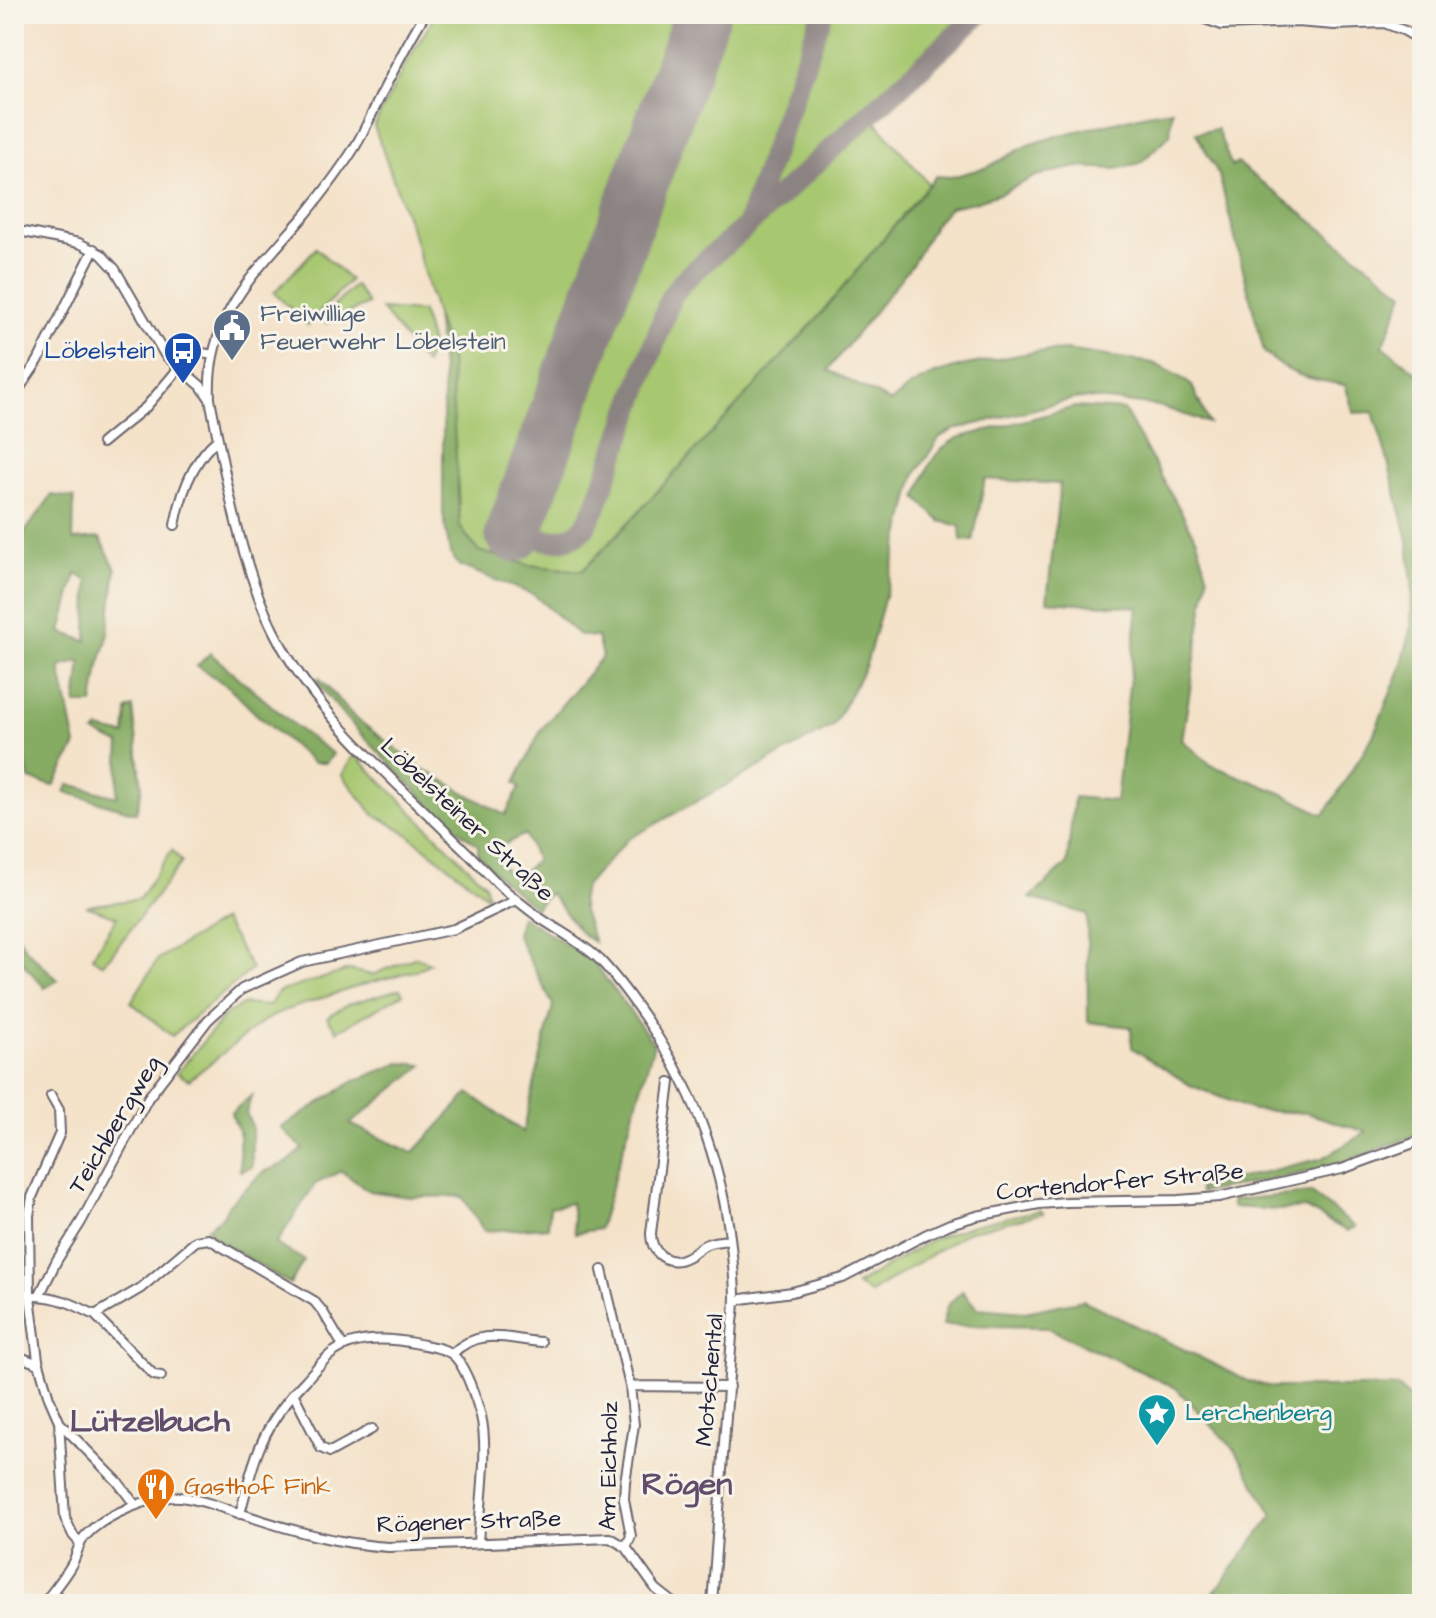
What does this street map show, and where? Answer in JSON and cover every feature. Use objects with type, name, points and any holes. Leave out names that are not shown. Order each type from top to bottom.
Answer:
[{"type":"street","name":"Löbelsteiner Straße","points":[[425,14],[397,62],[355,147],[332,181],[247,281],[223,323],[213,355],[210,399],[239,535],[267,618],[296,669],[345,731],[516,900],[599,959],[623,986],[668,1053],[695,1107],[713,1155],[730,1240],[736,1302]]},
{"type":"street","points":[[1190,14],[1222,25],[1384,23],[1422,41]]},
{"type":"street","points":[[14,230],[79,243],[107,259],[165,355],[201,386],[210,399]]},
{"type":"street","points":[[14,396],[38,361],[94,249]]},
{"type":"street","points":[[102,443],[146,407],[185,357],[193,353],[213,355]]},
{"type":"street","points":[[175,525],[180,501],[191,476],[205,451],[218,439]]},
{"type":"street","name":"Teichbergweg","points":[[34,1296],[148,1098],[208,1020],[242,989],[302,962],[454,929],[516,900]]},
{"type":"street","points":[[670,1082],[652,1243],[661,1257],[674,1260],[687,1257],[709,1243],[730,1240]]},
{"type":"street","points":[[43,1604],[73,1562],[80,1543],[65,1518],[59,1421],[39,1364],[34,1332],[29,1216],[32,1197],[60,1133],[59,1110],[51,1096]]},
{"type":"street","name":"Cortendorfer Straße","points":[[736,1302],[792,1292],[843,1278],[925,1235],[977,1216],[1039,1204],[1219,1197],[1342,1169],[1422,1140]]},
{"type":"street","points":[[95,1315],[141,1288],[196,1241],[209,1239],[314,1301],[343,1346]]},
{"type":"street","name":"Am Eichholz","points":[[602,1270],[630,1386],[634,1425],[625,1482],[624,1499],[631,1536],[626,1547]]},
{"type":"street","points":[[34,1296],[55,1297],[95,1315],[154,1375],[161,1376]]},
{"type":"street","name":"Motschental","points":[[712,1604],[736,1302]]},
{"type":"street","points":[[452,1354],[470,1341],[497,1335],[541,1342]]},
{"type":"street","points":[[240,1514],[264,1434],[293,1393],[343,1346],[390,1338],[452,1354],[462,1367],[481,1414],[483,1428],[478,1543]]},
{"type":"street","points":[[14,1355],[39,1364]]},
{"type":"street","name":"Am Eichholz","points":[[630,1386],[729,1387]]},
{"type":"street","points":[[293,1393],[321,1448],[326,1451],[330,1452],[372,1429]]},
{"type":"street","points":[[59,1421],[118,1482],[135,1505]]},
{"type":"street","name":"Rögener Straße","points":[[80,1543],[104,1522],[135,1505],[168,1496],[356,1545],[389,1547],[603,1537],[616,1540],[626,1547]]},
{"type":"street","points":[[626,1547],[656,1589],[675,1604]]},
{"type":"street","points":[[53,1592],[66,1604]]},
{"type":"green space","points":[[436,14],[974,14],[866,110],[929,184],[815,321],[582,571],[528,565],[478,551],[460,527],[449,357],[413,234],[374,126],[406,63]]},
{"type":"green space","points":[[1195,14],[1422,15],[1403,15],[1384,21],[1230,23]]},
{"type":"green space","points":[[1172,110],[1170,135],[1140,163],[1117,169],[1077,167],[1036,176],[1002,193],[950,207],[935,224],[913,263],[828,370],[891,402],[910,386],[961,366],[1034,352],[1067,350],[1153,363],[1192,386],[1209,423],[1159,406],[1087,398],[953,430],[940,437],[915,475],[866,665],[833,726],[627,840],[585,886],[581,899],[594,942],[582,934],[550,893],[535,908],[499,877],[478,855],[478,845],[444,820],[344,716],[316,681],[319,678],[354,717],[423,769],[505,815],[520,787],[515,783],[541,730],[602,657],[597,637],[579,635],[534,595],[460,566],[450,553],[443,514],[443,378],[436,316],[450,357],[460,527],[478,551],[528,565],[582,571],[815,321],[936,176],[951,177],[988,167],[1028,145]],"holes":[[[525,834],[536,860],[521,874],[511,874],[500,862],[495,849]]]},
{"type":"green space","points":[[1217,129],[1232,167],[1237,163],[1404,293],[1383,346],[1422,377],[1422,1133],[1324,1169],[1200,1193],[1199,1188],[1323,1158],[1366,1132],[1307,1113],[1252,1110],[1190,1085],[1132,1048],[1131,1027],[1088,1022],[1087,914],[1030,898],[1067,864],[1074,797],[1116,801],[1138,607],[1047,601],[1060,484],[985,479],[973,541],[961,540],[960,526],[940,521],[917,498],[936,456],[958,438],[1075,407],[1124,410],[1197,540],[1208,577],[1182,740],[1211,765],[1281,793],[1324,815],[1373,736],[1400,670],[1411,630],[1412,584],[1408,540],[1373,412],[1354,413],[1345,385],[1301,376],[1264,352],[1219,175],[1196,133]]},
{"type":"green space","points":[[316,248],[350,280],[308,325],[274,293]]},
{"type":"green space","points":[[355,285],[368,304],[326,323],[325,315]]},
{"type":"green space","points":[[381,309],[422,312],[432,348],[425,364]]},
{"type":"green space","points":[[52,495],[74,498],[73,540],[100,538],[116,569],[107,640],[93,704],[76,704],[81,661],[60,667],[76,745],[54,786],[29,779],[20,734],[18,642],[14,649],[14,547]],"holes":[[[76,574],[88,581],[87,641],[61,632]]]},
{"type":"green space","points":[[210,653],[301,731],[333,754],[326,763],[313,763],[229,687],[197,666]]},
{"type":"green space","points":[[133,707],[142,788],[136,813],[65,792],[69,784],[117,797],[120,744],[95,733],[99,729],[125,735],[127,710]]},
{"type":"green space","points":[[354,754],[485,884],[488,897],[402,830],[373,814],[342,775]]},
{"type":"green space","points":[[172,850],[182,862],[102,964],[92,957],[117,917],[86,906],[139,899]]},
{"type":"green space","points":[[521,916],[592,960],[654,1044],[599,1229],[575,1233],[571,1203],[550,1207],[548,1227],[484,1231],[462,1196],[409,1197],[369,1191],[341,1171],[315,1184],[276,1244],[304,1260],[290,1284],[217,1239],[207,1228],[223,1216],[229,1204],[263,1172],[288,1162],[303,1149],[281,1128],[354,1081],[400,1063],[423,1065],[350,1124],[413,1153],[469,1093],[523,1132],[553,1005],[516,934]]},
{"type":"green space","points":[[223,920],[252,969],[172,1036],[131,1002],[158,959]]},
{"type":"green space","points":[[14,929],[26,949],[58,980],[45,988],[27,968],[16,948]]},
{"type":"green space","points":[[416,957],[430,963],[417,970],[283,1011],[262,1022],[189,1080],[177,1073],[226,1014],[244,1004],[269,1006],[278,992],[349,970],[372,975]]},
{"type":"green space","points":[[400,989],[403,994],[337,1031],[327,1017],[349,1004]]},
{"type":"green space","points":[[252,1095],[246,1113],[252,1126],[252,1167],[240,1171],[239,1132],[231,1113]]},
{"type":"green space","points":[[1311,1193],[1355,1227],[1347,1231],[1305,1208],[1232,1207],[1232,1200]]},
{"type":"green space","points":[[1040,1210],[1043,1213],[967,1232],[870,1293],[856,1285],[933,1239],[973,1225]]},
{"type":"green space","points":[[962,1291],[977,1308],[1025,1312],[1083,1300],[1248,1381],[1271,1387],[1398,1387],[1422,1411],[1422,1604],[1224,1604],[1213,1594],[1273,1515],[1236,1451],[1176,1388],[1046,1327],[942,1325],[947,1306]]},
{"type":"taxiway","points":[[749,220],[822,14]]},
{"type":"taxiway","points":[[517,524],[544,540],[562,540],[582,530],[595,508],[671,297],[682,282],[979,14]]},
{"type":"runway","points":[[513,534],[702,14]]},
{"type":"place","name":"Freiwillige Feuerwehr Löbelstein","points":[[232,362]]},
{"type":"place","name":"Löbelstein","points":[[183,385]]},
{"type":"place","name":"Lerchenberg","points":[[1157,1447]]},
{"type":"place","name":"Gasthof Fink","points":[[156,1521]]},
{"type":"district","name":"Lützelbuch","points":[[150,1421]]},
{"type":"district","name":"Rögen","points":[[687,1484]]}]
